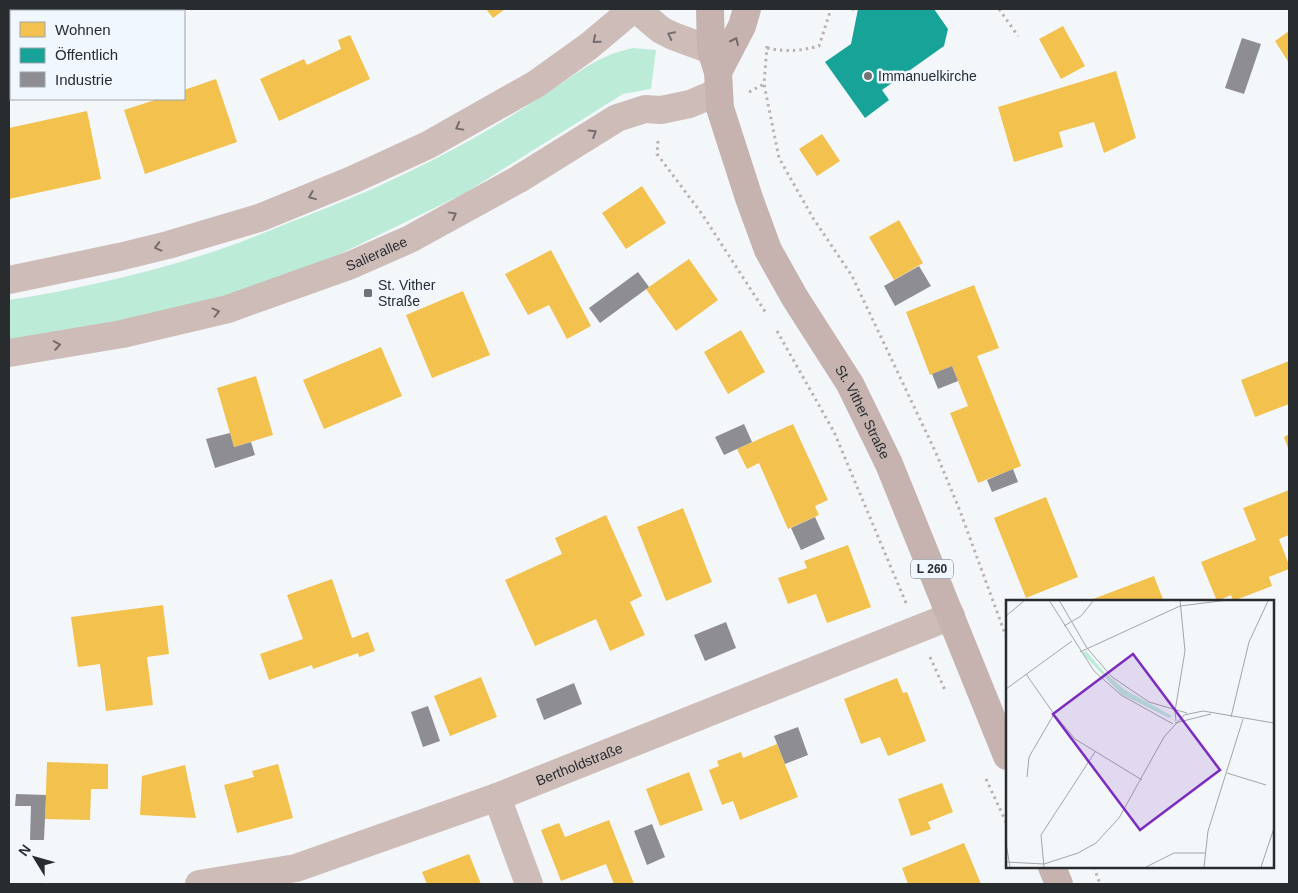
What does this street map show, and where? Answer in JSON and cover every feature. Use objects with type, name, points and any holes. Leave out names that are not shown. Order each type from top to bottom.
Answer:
[{"type":"main road","name":"L 260","points":[[710,9],[716,71]]},
{"type":"main road","points":[[716,71],[742,26],[746,9]]},
{"type":"main road","name":"St. Vither Straße","points":[[716,71],[724,124],[768,250],[794,298],[850,384],[889,464],[1006,754]]},
{"type":"main road","points":[[1052,868],[1059,884]]},
{"type":"street","points":[[9,280],[168,245],[259,218],[352,180],[428,145],[536,84],[590,46],[635,9],[661,30],[673,36],[716,71]]},
{"type":"street","name":"Salierallee","points":[[9,353],[122,334],[228,309],[342,268],[410,239],[519,179],[617,118],[645,109],[661,110],[690,104],[716,71]]},
{"type":"street","name":"Bertholdstraße","points":[[199,884],[296,868],[497,796],[951,616]]},
{"type":"street","points":[[497,796],[529,884]]},
{"type":"path","points":[[767,48],[782,51],[798,51],[819,46],[831,9]]},
{"type":"path","points":[[852,9],[857,10]]},
{"type":"path","points":[[999,9],[1018,36]]},
{"type":"path","points":[[768,39],[764,84],[779,158],[813,218],[852,276],[932,444],[960,511],[1006,635]]},
{"type":"path","points":[[1094,868],[1100,884]]},
{"type":"green space","points":[[633,48],[656,50],[651,89],[623,94],[465,193],[336,256],[219,301],[9,347],[9,300],[63,291],[169,265],[230,246],[330,207],[391,181],[462,145],[586,67],[620,51]]},
{"type":"building: Wohnen","points":[[486,9],[505,9],[493,18]]},
{"type":"building: Wohnen","points":[[1063,26],[1085,66],[1061,79],[1039,39]]},
{"type":"building: Wohnen","points":[[1289,31],[1289,63],[1275,41]]},
{"type":"building: Wohnen","points":[[350,35],[370,79],[279,121],[260,79],[304,59],[307,65],[341,49],[338,40]]},
{"type":"building: Wohnen","points":[[1116,71],[1136,138],[1104,153],[1094,122],[1059,132],[1063,147],[1014,162],[998,107]]},
{"type":"building: Wohnen","points":[[216,79],[237,142],[145,174],[124,110],[155,100],[185,100],[185,90]]},
{"type":"building: Wohnen","points":[[87,111],[101,179],[9,199],[9,128]]},
{"type":"building: Wohnen","points":[[822,134],[840,161],[817,176],[799,149]]},
{"type":"building: Wohnen","points":[[642,186],[666,223],[626,249],[602,213]]},
{"type":"building: Wohnen","points":[[899,220],[923,263],[894,280],[869,237]]},
{"type":"building: Wohnen","points":[[551,250],[591,326],[567,339],[549,305],[528,315],[505,274]]},
{"type":"building: Wohnen","points":[[689,259],[718,300],[676,331],[646,289]]},
{"type":"building: Wohnen","points":[[974,285],[999,348],[977,356],[1021,466],[978,483],[950,413],[968,406],[952,366],[930,375],[906,312]]},
{"type":"building: Wohnen","points":[[463,291],[490,355],[432,378],[406,315]]},
{"type":"building: Wohnen","points":[[741,330],[765,372],[728,394],[704,352]]},
{"type":"building: Wohnen","points":[[381,347],[402,396],[324,429],[303,380]]},
{"type":"building: Wohnen","points":[[1289,361],[1289,404],[1255,417],[1241,380]]},
{"type":"building: Wohnen","points":[[256,376],[273,435],[234,447],[217,388]]},
{"type":"building: Wohnen","points":[[793,424],[828,500],[815,506],[819,515],[788,529],[759,463],[747,469],[737,449]]},
{"type":"building: Wohnen","points":[[1289,434],[1289,451],[1284,437]]},
{"type":"building: Wohnen","points":[[1289,490],[1289,535],[1279,539],[1289,569],[1269,577],[1272,586],[1236,600],[1233,600],[1231,595],[1217,600],[1201,562],[1256,540],[1243,508]]},
{"type":"building: Wohnen","points":[[1046,497],[1078,577],[1026,598],[994,518]]},
{"type":"building: Wohnen","points":[[683,508],[712,582],[666,601],[637,527]]},
{"type":"building: Wohnen","points":[[606,515],[642,596],[630,602],[645,635],[610,651],[596,619],[535,646],[505,580],[562,554],[555,538]]},
{"type":"building: Wohnen","points":[[848,545],[871,607],[827,623],[816,594],[788,604],[778,578],[807,568],[804,561]]},
{"type":"building: Wohnen","points":[[1154,576],[1163,600],[1090,600]]},
{"type":"building: Wohnen","points":[[332,579],[352,638],[368,632],[375,651],[359,657],[358,653],[313,669],[312,665],[269,680],[260,654],[303,639],[287,595]]},
{"type":"building: Wohnen","points":[[163,605],[169,654],[147,657],[153,705],[106,711],[100,664],[78,667],[71,617]]},
{"type":"building: Wohnen","points":[[481,677],[497,717],[450,736],[434,696]]},
{"type":"building: Wohnen","points":[[897,678],[903,693],[907,692],[926,741],[888,756],[880,737],[861,744],[844,699]]},
{"type":"building: Wohnen","points":[[777,744],[798,797],[740,820],[733,801],[722,805],[709,770],[719,766],[717,761],[741,752],[743,758]]},
{"type":"building: Wohnen","points":[[47,762],[108,764],[108,789],[91,789],[90,820],[45,819]]},
{"type":"building: Wohnen","points":[[278,764],[293,818],[237,833],[224,785],[254,777],[252,771]]},
{"type":"building: Wohnen","points":[[185,765],[196,818],[140,815],[142,776]]},
{"type":"building: Wohnen","points":[[689,772],[703,810],[660,826],[646,789]]},
{"type":"building: Wohnen","points":[[942,783],[953,812],[928,822],[931,829],[911,836],[898,799]]},
{"type":"building: Wohnen","points":[[609,820],[634,884],[614,884],[606,864],[561,881],[541,830],[559,823],[565,837]]},
{"type":"building: Wohnen","points":[[964,843],[981,884],[908,884],[902,868]]},
{"type":"building: Wohnen","points":[[469,854],[481,884],[427,884],[422,872]]},
{"type":"building: Öffentlich","name":"Immanuelkirche","points":[[858,9],[934,9],[948,29],[944,46],[882,90],[889,100],[865,118],[825,62],[851,44]]},
{"type":"building: Industrie","points":[[1242,38],[1261,44],[1244,94],[1225,88]]},
{"type":"building: Industrie","points":[[919,266],[931,286],[895,306],[884,286]]},
{"type":"building: Industrie","points":[[638,272],[649,287],[600,323],[589,308]]},
{"type":"building: Industrie","points":[[952,366],[958,381],[938,389],[932,374]]},
{"type":"building: Industrie","points":[[744,424],[752,442],[724,455],[715,437]]},
{"type":"building: Industrie","points":[[230,433],[234,447],[251,442],[255,455],[215,468],[206,439]]},
{"type":"building: Industrie","points":[[1013,469],[1018,482],[992,492],[987,480]]},
{"type":"building: Industrie","points":[[815,517],[825,539],[801,550],[791,528]]},
{"type":"building: Industrie","points":[[726,622],[736,648],[705,661],[694,635]]},
{"type":"building: Industrie","points":[[574,683],[582,704],[544,720],[536,699]]},
{"type":"building: Industrie","points":[[428,706],[440,741],[423,747],[411,712]]},
{"type":"building: Industrie","points":[[798,727],[808,755],[785,764],[774,736]]},
{"type":"building: Industrie","points":[[16,794],[46,795],[44,840],[30,840],[31,806],[15,806]]},
{"type":"building: Industrie","points":[[652,824],[665,857],[647,865],[634,831]]},
{"type":"place","name":"Immanuelkirche","points":[[868,76]]},
{"type":"place","name":"St. Vither Straße","points":[[368,293]]}]
